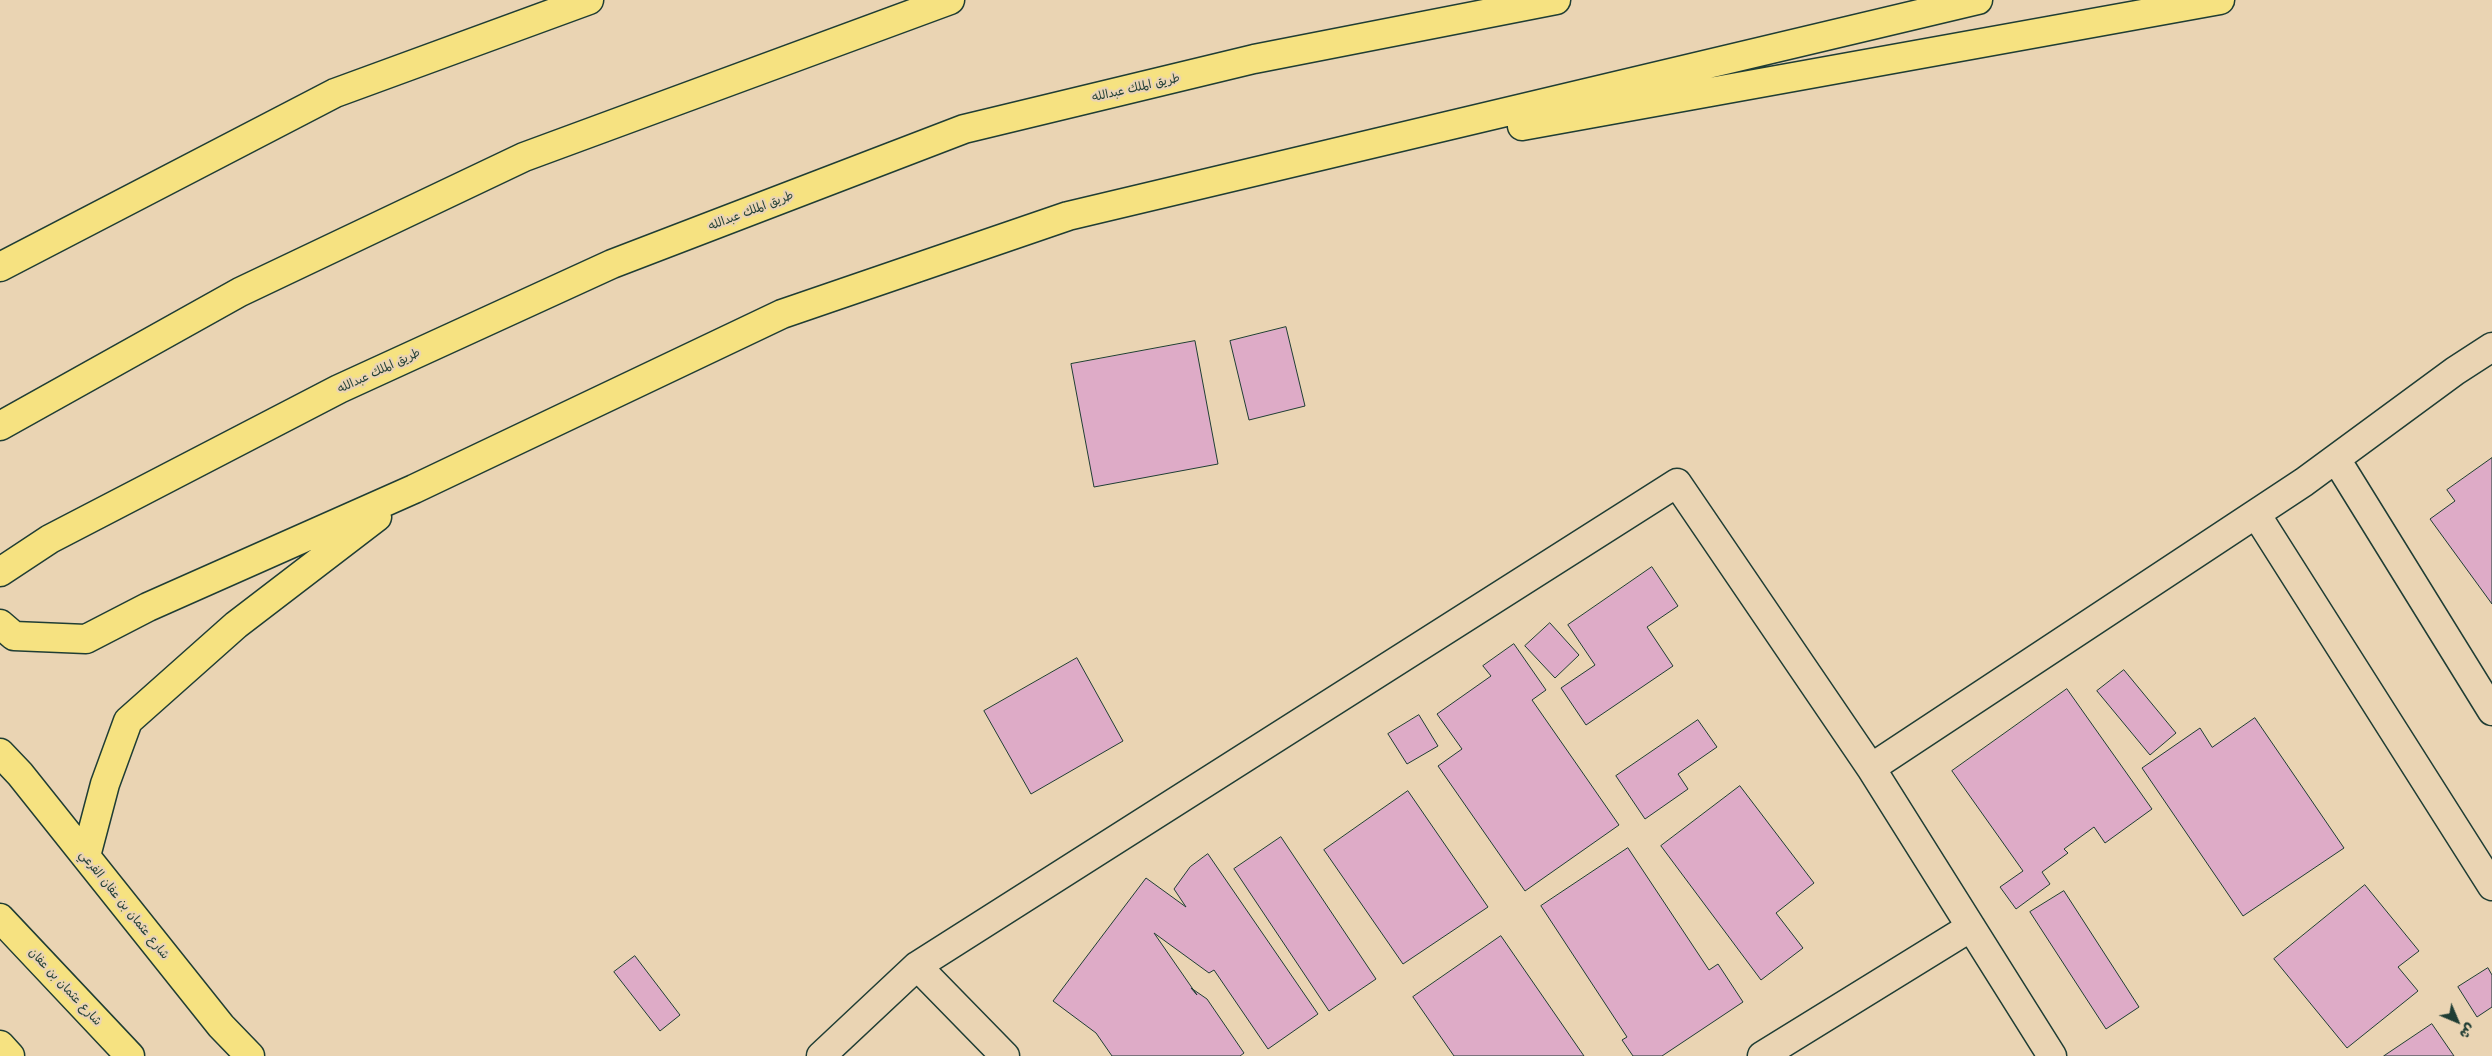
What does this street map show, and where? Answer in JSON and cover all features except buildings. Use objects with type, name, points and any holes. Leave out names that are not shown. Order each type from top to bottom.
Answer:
[{"type":"main road","points":[[0,267],[335,93],[589,0]]},
{"type":"main road","points":[[0,426],[240,292],[524,158],[950,0]]},
{"type":"main road","name":"طريق الملك عبدالله","points":[[0,572],[50,539],[339,389],[612,264],[964,129],[1254,59],[1556,0]]},
{"type":"main road","points":[[0,624],[14,636],[86,639],[148,607],[414,489],[782,314],[1068,216],[1978,0]]},
{"type":"main road","points":[[1213,182],[2220,0]]},
{"type":"main road","points":[[0,282],[85,223]]},
{"type":"main road","points":[[86,856],[104,784],[128,721],[236,625],[414,489]]},
{"type":"main road","name":"شارع عثمان بن عفان الفرعي","points":[[0,753],[20,774],[221,1026],[250,1056]]},
{"type":"main road","name":"شارع عثمان بن عفان","points":[[0,918],[130,1056]]},
{"type":"main road","points":[[0,1045],[10,1056]]},
{"type":"street","points":[[1871,768],[2256,514],[2336,459],[2455,371],[2492,347]]},
{"type":"street","points":[[2336,459],[2492,711]]},
{"type":"street","points":[[821,1056],[917,966],[1677,483],[1871,768],[2052,1056]]},
{"type":"street","points":[[2256,514],[2492,886]]},
{"type":"street","points":[[1762,1056],[1971,928]]},
{"type":"street","points":[[917,966],[1005,1056]]}]
